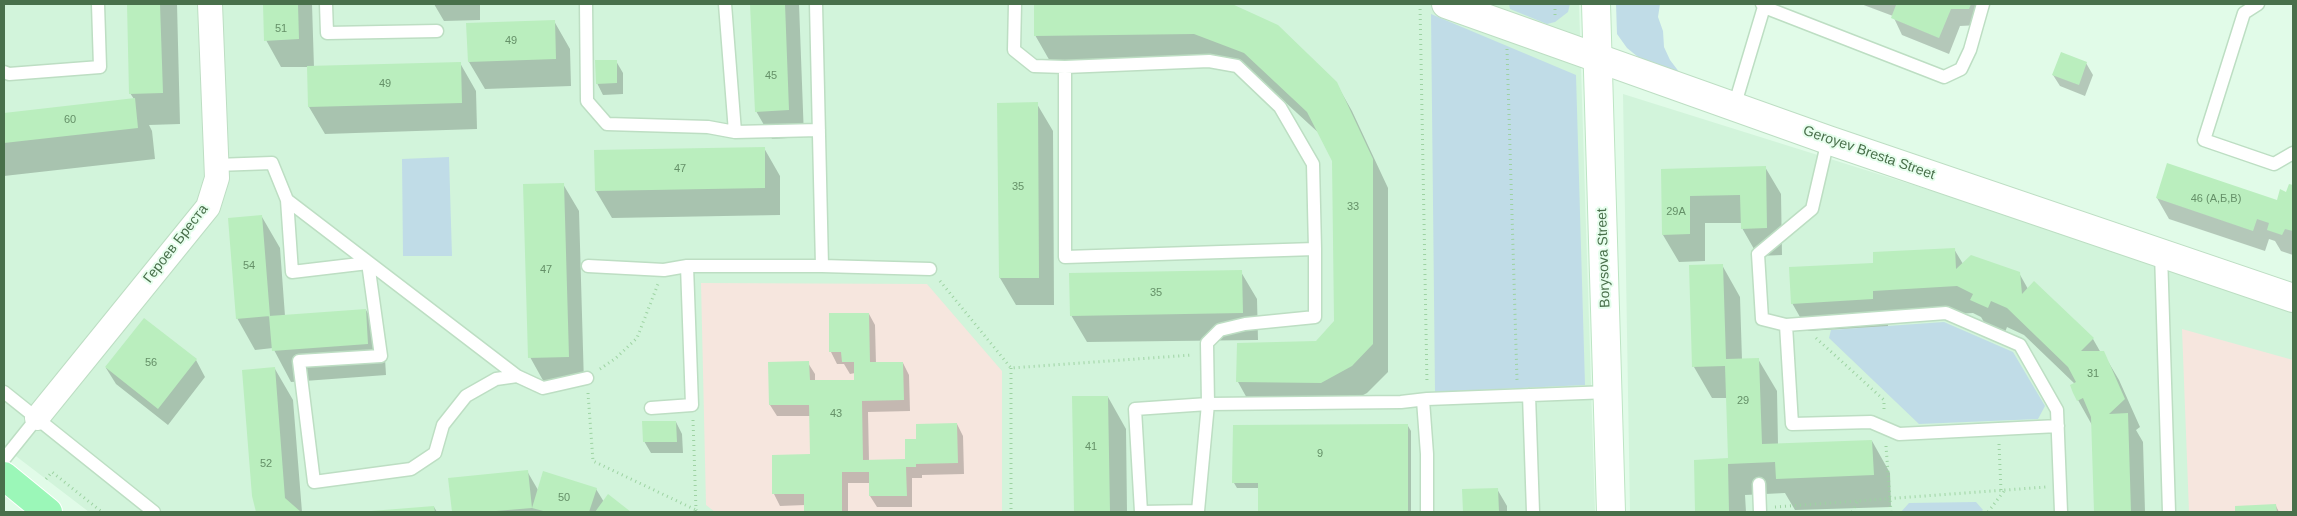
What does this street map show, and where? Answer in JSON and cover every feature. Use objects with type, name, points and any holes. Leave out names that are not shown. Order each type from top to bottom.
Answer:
[{"type":"main road","points":[[4,476],[48,512]]},
{"type":"street","name":"Героев Бреста","points":[[37,418],[208,207],[217,178],[210,4]]},
{"type":"street","name":"Geroyev Bresta Street","points":[[1446,4],[1828,140],[2293,298]]},
{"type":"street","name":"Borysova Street","points":[[1596,4],[1609,392],[1611,512]]},
{"type":"lane","points":[[4,72],[9,74],[100,67],[98,4]]},
{"type":"lane","points":[[326,4],[327,32],[437,31]]},
{"type":"lane","points":[[586,4],[587,101],[607,124],[708,128],[735,132],[819,130]]},
{"type":"lane","points":[[725,4],[735,132]]},
{"type":"lane","points":[[816,4],[822,266]]},
{"type":"lane","points":[[1015,4],[1014,50],[1034,66],[1065,67],[1209,61],[1237,66],[1280,107],[1313,164],[1315,317],[1245,324],[1220,330],[1207,343],[1208,404],[1198,511],[1141,512],[1135,409],[1208,404],[1400,402],[1425,399],[1609,392]]},
{"type":"lane","points":[[1734,107],[1763,5],[1944,77],[1961,69],[1970,50],[1983,4]]},
{"type":"lane","points":[[2258,4],[2244,12],[2204,140],[2274,164],[2293,153]]},
{"type":"lane","points":[[1065,67],[1066,257],[1315,249]]},
{"type":"lane","points":[[1828,140],[1812,209],[1758,254],[1762,319],[1786,325],[1946,313],[2020,345],[2057,410],[2060,512]]},
{"type":"lane","points":[[216,165],[272,163],[287,200],[292,272],[368,263]]},
{"type":"lane","points":[[287,200],[517,376],[543,388],[587,378]]},
{"type":"lane","points":[[2161,253],[2169,512]]},
{"type":"lane","points":[[368,263],[381,356],[299,361],[314,482],[411,469],[435,453],[443,424],[466,396],[496,379],[517,376]]},
{"type":"lane","points":[[588,266],[664,270],[687,266],[822,266],[930,269]]},
{"type":"lane","points":[[651,408],[692,405],[687,266]]},
{"type":"lane","points":[[1786,325],[1792,424],[1871,422],[1899,434],[2058,426]]},
{"type":"lane","points":[[4,392],[154,512]]},
{"type":"lane","points":[[1523,395],[1533,512]]},
{"type":"lane","points":[[1425,399],[1427,512]]},
{"type":"lane","points":[[4,459],[37,418]]},
{"type":"lane","points":[[1759,484],[1760,510]]},
{"type":"path","points":[[1420,4],[1425,399]]},
{"type":"path","points":[[1506,26],[1523,395]]},
{"type":"path","points":[[930,269],[1011,368],[1011,512]]},
{"type":"path","points":[[664,270],[637,338],[616,358],[587,378],[593,461],[697,511],[692,405]]},
{"type":"path","points":[[1801,324],[1884,400],[1884,428],[1891,512]]},
{"type":"path","points":[[1011,368],[1208,354]]},
{"type":"path","points":[[1988,512],[2003,490],[1999,430]]},
{"type":"path","points":[[46,479],[52,472],[102,512]]},
{"type":"path","points":[[1760,510],[2060,486]]},
{"type":"path","points":[[1852,512],[1858,501]]},
{"type":"shaded area","points":[[4,4],[1579,4],[1595,512],[89,512],[4,447]]},
{"type":"shaded area","points":[[1509,4],[1570,4],[1568,12],[1555,22],[1547,24],[1510,9]]},
{"type":"shaded area","points":[[1616,4],[1660,4],[1658,17],[1663,31],[1664,47],[1670,60],[1683,77],[1654,70],[1627,48],[1617,34]]},
{"type":"shaded area","points":[[1431,14],[1576,75],[1585,385],[1435,392]]},
{"type":"shaded area","points":[[1623,94],[2293,304],[2293,512],[1630,512]]},
{"type":"shaded area","points":[[449,157],[452,256],[403,256],[402,159]]},
{"type":"shaded area","points":[[701,283],[927,284],[1002,371],[1002,512],[715,512],[706,505]]},
{"type":"shaded area","points":[[1944,322],[2013,352],[2045,406],[2038,419],[1919,424],[1829,338],[1831,330]]},
{"type":"shaded area","points":[[2182,329],[2293,360],[2293,512],[2189,512]]},
{"type":"shaded area","points":[[1976,502],[1983,510],[1981,512],[1901,512],[1909,503]]},
{"type":"building","points":[[127,4],[160,4],[163,93],[129,94]]},
{"type":"building","points":[[263,4],[298,4],[299,39],[264,41]]},
{"type":"building","points":[[750,4],[785,4],[789,110],[755,112]]},
{"type":"building","points":[[1034,4],[1232,4],[1278,25],[1337,82],[1373,159],[1373,344],[1352,366],[1321,383],[1236,382],[1237,343],[1316,341],[1334,321],[1332,161],[1307,112],[1244,53],[1194,34],[1034,36]]},
{"type":"building","points":[[1893,4],[1971,4],[1969,9],[1951,9],[1939,38],[1891,18],[1896,5]]},
{"type":"building","points":[[555,20],[556,59],[468,62],[466,23]]},
{"type":"building","points":[[2061,52],[2087,62],[2079,85],[2052,75]]},
{"type":"building","points":[[595,60],[617,60],[617,83],[596,84]]},
{"type":"building","points":[[461,62],[462,103],[308,107],[307,66]]},
{"type":"building","points":[[135,98],[138,128],[4,143],[4,113]]},
{"type":"building","points":[[1038,102],[1039,278],[999,278],[997,103]]},
{"type":"building","points":[[765,147],[765,188],[595,191],[594,150]]},
{"type":"building","points":[[2167,163],[2277,200],[2280,189],[2286,192],[2289,184],[2293,185],[2293,231],[2285,229],[2282,235],[2267,230],[2269,223],[2257,219],[2253,231],[2156,198]]},
{"type":"building","points":[[1766,166],[1767,228],[1741,229],[1740,195],[1690,196],[1690,234],[1662,235],[1661,169]]},
{"type":"building","points":[[564,183],[569,357],[528,358],[523,184]]},
{"type":"building","points":[[262,215],[270,316],[236,319],[228,218]]},
{"type":"building","points":[[1955,248],[1956,269],[1971,255],[2020,272],[2022,294],[2034,281],[2094,338],[2081,351],[2104,351],[2125,399],[2109,414],[2128,413],[2131,512],[2094,512],[2091,417],[2083,398],[2077,401],[2073,393],[2070,385],[2076,382],[2068,367],[2007,308],[1991,301],[1988,308],[1970,300],[1973,294],[1957,286],[1873,291],[1873,299],[1791,304],[1789,267],[1873,263],[1873,252]]},
{"type":"building","points":[[1723,264],[1726,359],[1759,358],[1762,444],[1872,440],[1874,475],[1776,479],[1775,462],[1728,464],[1729,512],[1695,512],[1694,460],[1728,458],[1725,366],[1692,367],[1689,265]]},
{"type":"building","points":[[1242,270],[1243,313],[1070,316],[1069,273]]},
{"type":"building","points":[[366,309],[368,344],[272,351],[269,316]]},
{"type":"building","points":[[829,313],[869,313],[870,362],[903,362],[904,400],[862,401],[863,460],[905,459],[905,439],[916,439],[916,424],[957,423],[958,463],[916,464],[916,467],[906,467],[907,496],[869,496],[869,472],[842,472],[842,512],[804,512],[804,494],[772,494],[772,455],[810,454],[809,405],[769,405],[768,362],[809,361],[810,380],[854,380],[854,362],[842,362],[841,352],[829,352]]},
{"type":"building","points":[[144,318],[197,359],[158,409],[105,367]]},
{"type":"building","points":[[275,367],[285,498],[301,512],[256,512],[252,496],[242,370]]},
{"type":"building","points":[[1072,396],[1108,396],[1110,512],[1074,512]]},
{"type":"building","points":[[642,421],[676,421],[677,442],[643,442]]},
{"type":"building","points":[[1408,424],[1408,512],[1258,512],[1258,483],[1232,483],[1233,425]]},
{"type":"building","points":[[528,470],[532,508],[484,512],[452,512],[448,478]]},
{"type":"building","points":[[543,471],[597,488],[589,512],[547,512],[532,508]]},
{"type":"building","points":[[1498,488],[1499,512],[1463,512],[1462,489]]},
{"type":"building","points":[[608,494],[631,512],[595,512]]},
{"type":"building","points":[[2276,504],[2277,512],[2235,512],[2235,506]]},
{"type":"building","points":[[434,506],[435,512],[371,512],[371,511]]}]
